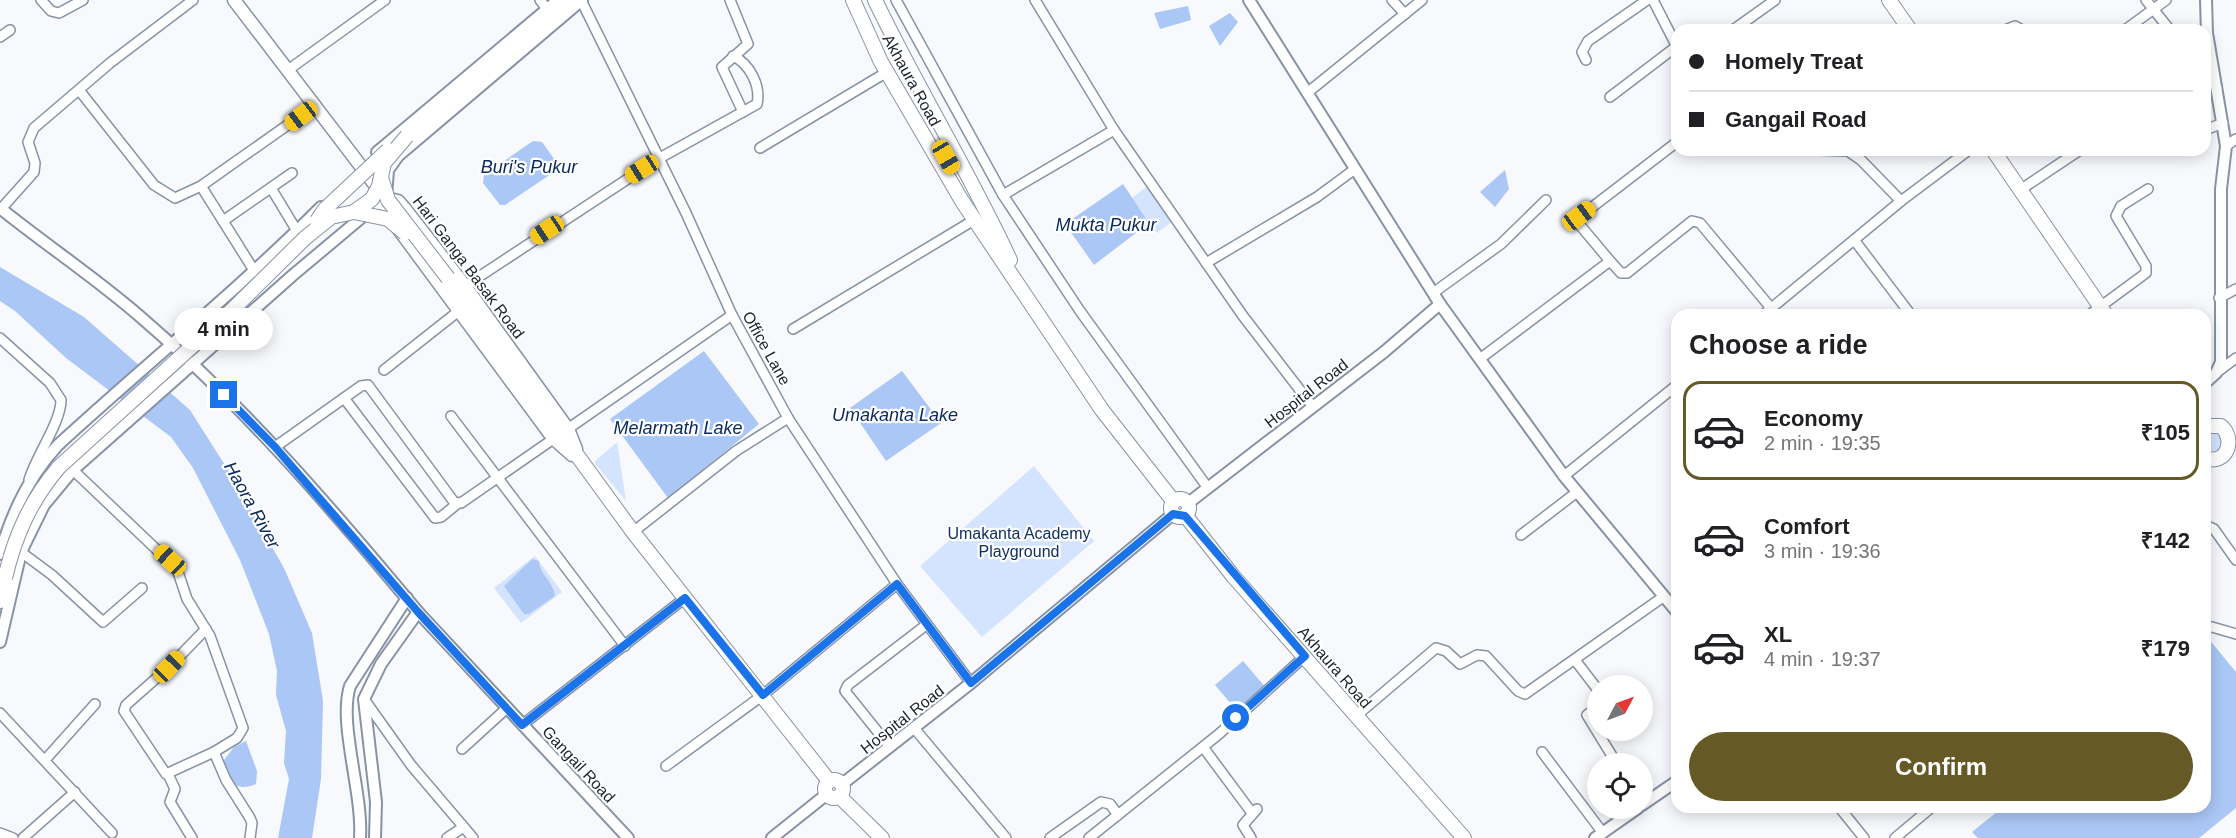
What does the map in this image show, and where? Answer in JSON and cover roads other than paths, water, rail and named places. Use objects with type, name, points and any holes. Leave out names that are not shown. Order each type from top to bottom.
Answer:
[{"type":"main road","points":[[234,0],[385,198]]},
{"type":"main road","points":[[0,601],[9,558],[21,524],[54,474],[83,443],[231,311],[325,210],[395,144],[570,0]]},
{"type":"main road","name":"Akhaura Road","points":[[853,0],[974,220],[1102,410],[1180,509],[1356,716],[1464,838]]},
{"type":"main road","points":[[862,0],[890,69],[1026,294]]},
{"type":"main road","name":"Akhaura Road","points":[[874,0],[904,62],[988,212],[1026,294]]},
{"type":"main road","points":[[1889,0],[1906,24]]},
{"type":"main road","points":[[301,235],[331,217],[354,212],[372,199],[384,163],[407,136]]},
{"type":"main road","points":[[1997,156],[2097,309]]},
{"type":"main road","points":[[381,177],[388,200],[448,278],[633,532],[763,695],[834,789],[878,837]]},
{"type":"main road","name":"Hari Ganga Basak Road","points":[[385,198],[398,201],[465,286],[561,433],[460,310],[386,212],[385,198]]},
{"type":"main road","points":[[354,212],[388,219],[448,278]]},
{"type":"main road","points":[[2211,420],[2227,427]]},
{"type":"main road","points":[[2211,426],[2227,427]]},
{"type":"main road","points":[[2211,459],[2215,460],[2231,452],[2227,427]]},
{"type":"street","points":[[41,0],[51,11],[59,13],[83,0]]},
{"type":"street","points":[[0,209],[34,172],[35,163],[28,142],[34,128],[194,0]]},
{"type":"street","points":[[288,70],[385,0]]},
{"type":"street","points":[[22,497],[48,456],[58,445],[159,353],[301,235],[360,168],[543,5],[558,0]]},
{"type":"street","points":[[0,642],[3,614],[21,552],[44,506],[73,470],[385,198],[388,170],[398,156],[582,0]]},
{"type":"street","name":"Office Lane","points":[[582,0],[732,315],[788,418],[897,584],[971,683]]},
{"type":"street","points":[[730,0],[748,40],[743,49],[722,67],[743,112]]},
{"type":"street","points":[[896,0],[1004,195],[1080,311],[1208,488]]},
{"type":"street","points":[[1035,0],[1114,130],[1151,180],[1206,263],[1313,407]]},
{"type":"street","points":[[1249,0],[1440,304],[1564,476],[1671,605]]},
{"type":"street","points":[[1392,0],[1405,14]]},
{"type":"street","points":[[1307,93],[1422,0]]},
{"type":"street","points":[[1586,60],[1582,52],[1588,40],[1647,0]]},
{"type":"street","points":[[1653,0],[1671,35]]},
{"type":"street","points":[[1741,24],[1775,0]]},
{"type":"street","points":[[2146,0],[2165,24]]},
{"type":"street","points":[[2133,24],[2166,0]]},
{"type":"street","points":[[2206,0],[2207,24]]},
{"type":"street","points":[[0,38],[10,30]]},
{"type":"street","points":[[1610,97],[1671,51]]},
{"type":"street","points":[[2211,55],[2226,146],[2221,189],[2219,298],[2221,362],[2216,373]]},
{"type":"street","points":[[465,286],[658,159],[757,104],[760,92],[748,68],[733,56]]},
{"type":"street","points":[[760,148],[890,69]]},
{"type":"street","points":[[2211,80],[2217,88]]},
{"type":"street","points":[[79,90],[161,192],[179,198],[201,186],[316,105]]},
{"type":"street","points":[[2211,128],[2223,123]]},
{"type":"street","points":[[1004,195],[1114,130]]},
{"type":"street","points":[[2226,146],[2236,139]]},
{"type":"street","points":[[1671,147],[1578,218],[1579,224],[1610,261],[1622,273],[1627,273],[1688,222],[1697,221],[1772,308],[1901,201],[1962,156]]},
{"type":"street","points":[[1856,156],[1901,201]]},
{"type":"street","points":[[2020,190],[2071,156]]},
{"type":"street","points":[[1206,263],[1317,197],[1355,169]]},
{"type":"street","points":[[223,221],[292,173]]},
{"type":"street","points":[[201,186],[255,272]]},
{"type":"street","points":[[270,188],[301,235]]},
{"type":"street","points":[[2103,309],[2146,273],[2146,266],[2116,216],[2121,206],[2148,189]]},
{"type":"street","points":[[1433,293],[1508,238],[1546,200]]},
{"type":"street","name":"Gangail Road","points":[[0,209],[143,319],[193,364],[275,447],[418,612],[628,838]]},
{"type":"street","points":[[793,329],[974,220]]},
{"type":"street","points":[[1855,241],[1906,309]]},
{"type":"street","points":[[1481,358],[1610,261]]},
{"type":"street","points":[[2219,298],[2236,289]]},
{"type":"street","name":"Hospital Road","points":[[772,838],[971,683],[1180,509],[1313,407],[1440,304]]},
{"type":"street","points":[[384,370],[460,310]]},
{"type":"street","points":[[344,398],[435,518],[441,517],[496,476],[732,315]]},
{"type":"street","points":[[0,338],[50,383],[61,400],[58,416],[42,446],[0,554]]},
{"type":"street","points":[[2211,377],[2236,358]]},
{"type":"street","points":[[275,447],[361,386],[372,388],[457,504]]},
{"type":"street","points":[[1564,476],[1671,390]]},
{"type":"street","points":[[451,416],[625,646]]},
{"type":"street","points":[[633,532],[736,451],[788,418]]},
{"type":"street","points":[[73,470],[177,569],[187,599],[206,629],[243,728],[237,738],[168,774]]},
{"type":"street","points":[[1521,535],[1577,492]]},
{"type":"street","points":[[2211,528],[2236,560]]},
{"type":"street","points":[[21,552],[52,575],[103,622],[142,588]]},
{"type":"street","points":[[666,766],[763,695],[897,584]]},
{"type":"street","points":[[1356,716],[1436,648],[1441,648],[1460,664],[1477,655],[1486,656],[1518,691],[1525,694],[1664,597]]},
{"type":"street","points":[[360,838],[361,803],[348,728],[347,695],[350,686],[407,598]]},
{"type":"street","points":[[522,725],[685,598]]},
{"type":"street","points":[[375,838],[376,802],[364,699],[381,664],[418,612]]},
{"type":"street","points":[[890,747],[845,691],[848,685],[926,625]]},
{"type":"street","points":[[2211,627],[2236,634]]},
{"type":"street","points":[[192,838],[170,802],[175,789],[168,774],[126,716],[125,707],[206,629]]},
{"type":"street","points":[[1089,838],[1203,747],[1305,656]]},
{"type":"street","points":[[1575,660],[1587,676]]},
{"type":"street","points":[[364,699],[411,765],[462,828],[473,838]]},
{"type":"street","points":[[45,760],[95,704]]},
{"type":"street","points":[[462,749],[507,708]]},
{"type":"street","points":[[0,713],[112,833]]},
{"type":"street","points":[[914,728],[1006,838]]},
{"type":"street","points":[[1203,747],[1255,811],[1243,825],[1251,838]]},
{"type":"street","points":[[214,752],[226,780],[252,823],[250,838]]},
{"type":"street","points":[[1542,752],[1599,836],[1623,819]]},
{"type":"street","points":[[1653,797],[1671,785]]},
{"type":"street","points":[[23,838],[75,792]]},
{"type":"street","points":[[1050,838],[1101,802],[1110,804],[1118,815]]},
{"type":"street","points":[[1844,813],[1864,838]]},
{"type":"street","points":[[1895,838],[1925,813]]},
{"type":"street","points":[[447,838],[462,828]]},
{"type":"street","points":[[0,833],[12,838]]},
{"type":"water","points":[[1188,6],[1191,20],[1160,29],[1154,13]]},
{"type":"water","points":[[1230,13],[1238,22],[1220,46],[1209,26]]},
{"type":"water","name":"Buri's Pukur","points":[[533,141],[542,142],[557,163],[554,172],[505,205],[500,205],[483,183],[484,175]]},
{"type":"water","points":[[1505,170],[1509,189],[1495,207],[1480,192]]},
{"type":"water","name":"Mukta Pukur","points":[[1123,184],[1149,223],[1094,265],[1065,224]]},
{"type":"water","points":[[0,267],[84,317],[190,410],[230,473],[284,568],[312,633],[323,701],[321,779],[312,838],[278,838],[289,779],[284,763],[286,731],[276,695],[277,671],[269,634],[240,560],[193,468],[171,437],[66,358],[15,311],[0,301]]},
{"type":"water","name":"Melarmath Lake","points":[[704,351],[759,424],[668,498],[610,419]]},
{"type":"water","name":"Umakanta Lake","points":[[902,371],[941,423],[886,461],[850,408]]},
{"type":"water","points":[[532,559],[539,561],[555,596],[529,614],[524,614],[504,586]]},
{"type":"water","points":[[2211,642],[2236,672],[2236,808],[2199,838],[1978,838],[1972,832],[1996,813],[2211,813]]},
{"type":"water","points":[[1243,661],[1266,688],[1238,712],[1215,685]]},
{"type":"water","points":[[246,741],[257,771],[256,784],[242,787],[229,779],[224,760],[234,747]]},
{"type":"water label","name":"Haora River","points":[[252,505]]},
{"type":"park label","name":"Umakanta Academy Playground","points":[[1019,542]]}]
